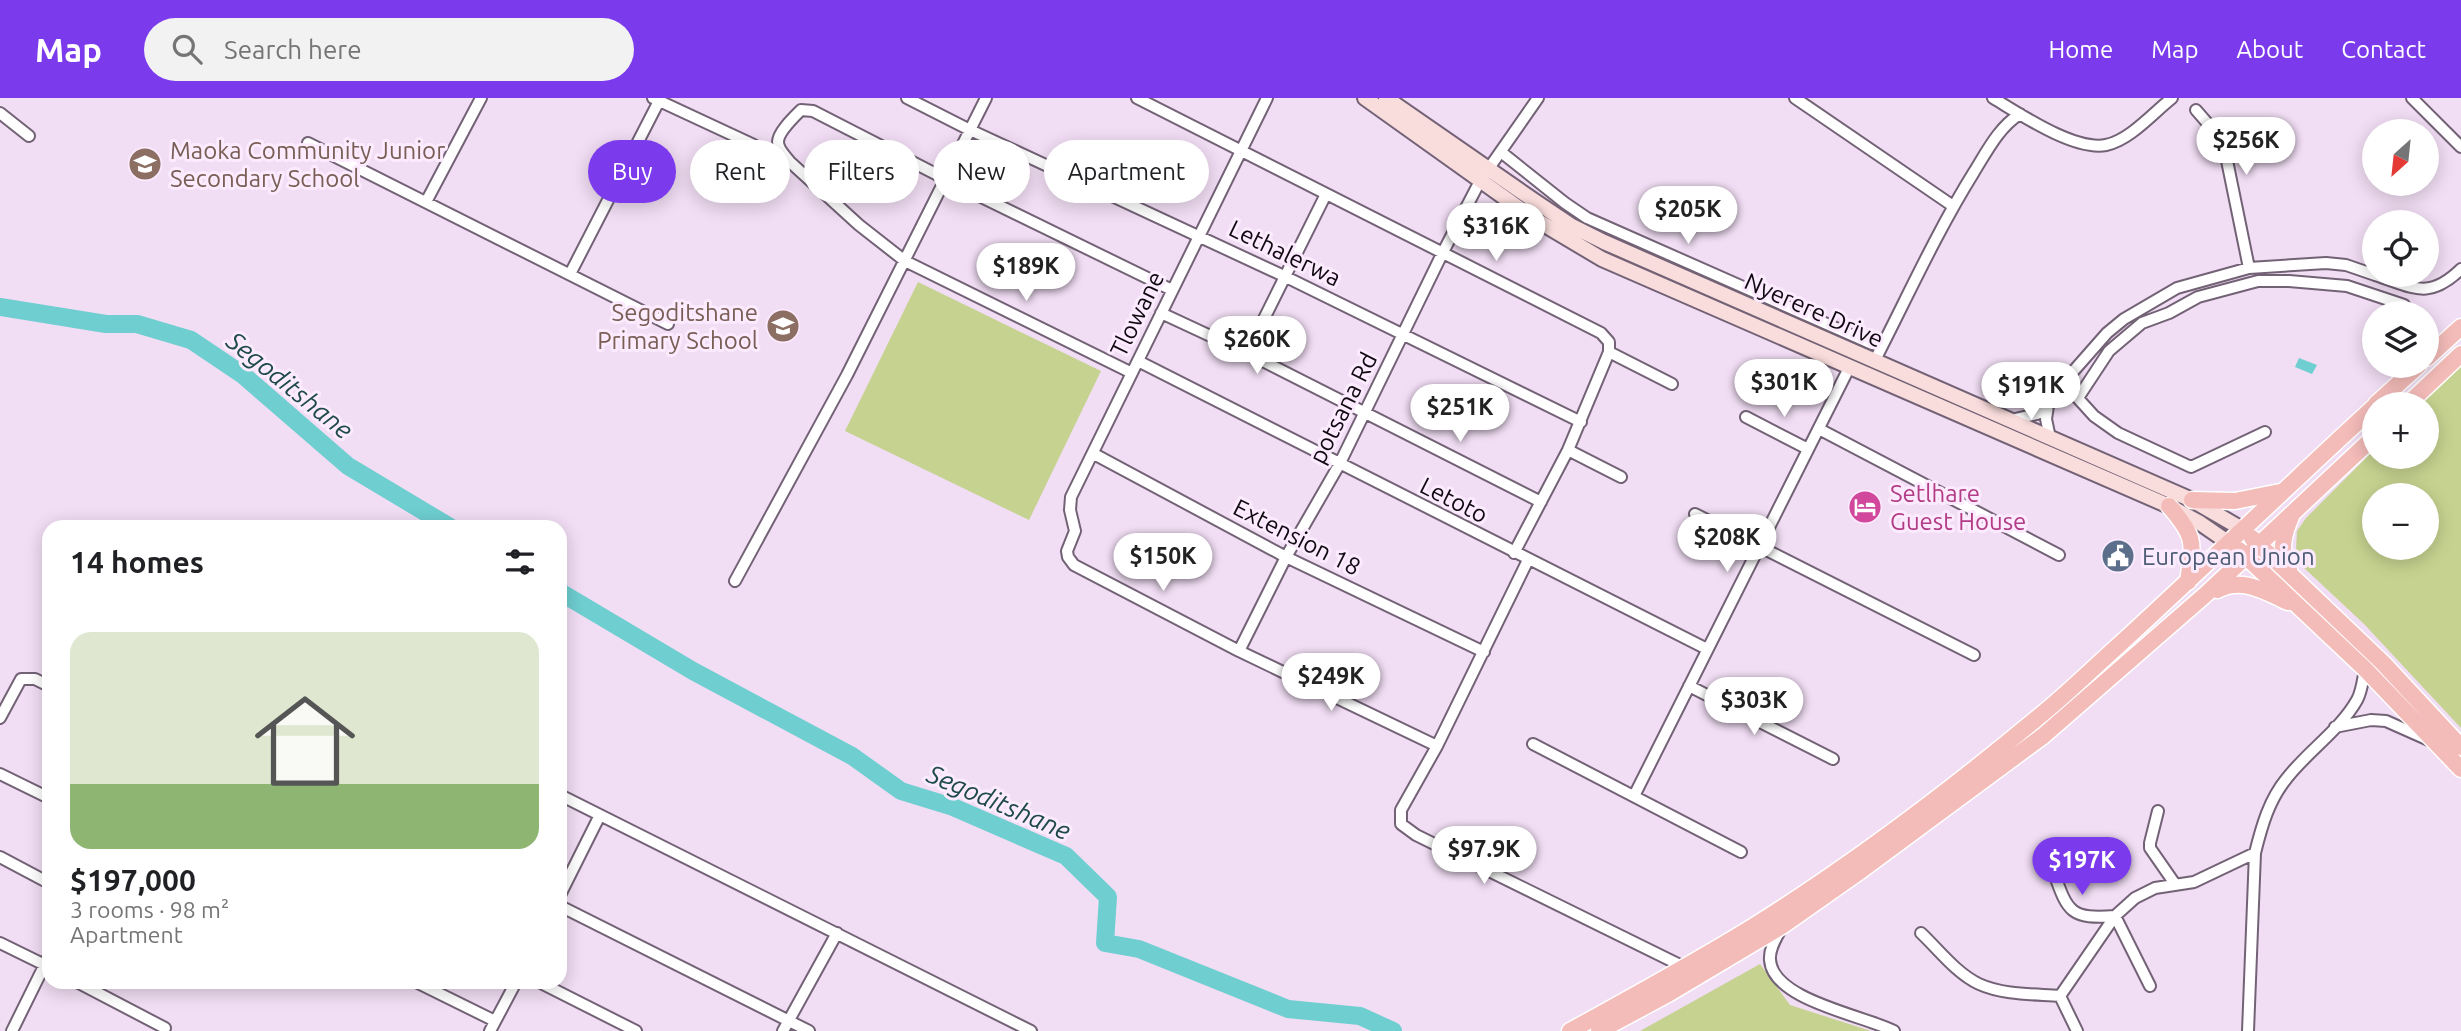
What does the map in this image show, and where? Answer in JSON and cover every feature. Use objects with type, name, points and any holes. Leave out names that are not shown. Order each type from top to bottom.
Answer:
[{"type":"main road","name":"Nyerere Drive","points":[[1366,98],[1485,175],[1604,242],[2192,500],[2242,529]]},
{"type":"main road","name":"Nyerere Drive","points":[[1386,98],[1553,231],[1602,259],[2169,506],[2229,543]]},
{"type":"main road","points":[[2439,347],[2461,327]]},
{"type":"main road","points":[[2421,392],[2461,354]]},
{"type":"main road","points":[[2390,392],[2405,378]]},
{"type":"main road","points":[[1570,1031],[1755,925],[1848,864],[1932,802],[2038,718],[2188,582],[2281,491],[2362,418]]},
{"type":"main road","points":[[1599,1031],[1668,994],[1782,926],[2043,736],[2205,596],[2362,448]]},
{"type":"main road","points":[[2192,500],[2235,501],[2281,491]]},
{"type":"main road","points":[[2169,506],[2187,526],[2190,535],[2192,555],[2188,582]]},
{"type":"main road","points":[[2294,512],[2285,532],[2283,557],[2287,568],[2308,592]]},
{"type":"main road","points":[[2242,529],[2383,663],[2461,747]]},
{"type":"main road","points":[[2229,543],[2365,669],[2461,769]]},
{"type":"main road","points":[[2205,596],[2233,583],[2258,588],[2297,605]]},
{"type":"street","name":"Lethalerwa","points":[[907,98],[1286,277],[1581,422]]},
{"type":"street","points":[[963,140],[986,98]]},
{"type":"street","points":[[1137,98],[1601,333],[1609,342],[1609,352],[1581,422],[1514,553]]},
{"type":"street","name":"Tlowane","points":[[1239,651],[1074,565],[1067,551],[1075,531],[1069,503],[1267,98]]},
{"type":"street","name":"potsana Rd","points":[[1239,651],[1286,557],[1339,465],[1442,254],[1485,175],[1538,98]]},
{"type":"street","points":[[1795,98],[1953,206]]},
{"type":"street","points":[[1993,98],[2048,130],[2088,145],[2107,145],[2127,135],[2172,98]]},
{"type":"street","points":[[2412,98],[2461,147]]},
{"type":"street","points":[[426,202],[479,99]]},
{"type":"street","points":[[570,274],[656,99],[743,140]]},
{"type":"street","points":[[933,173],[806,109],[795,116],[778,142],[790,162],[859,225],[905,261],[1132,373]]},
{"type":"street","points":[[2196,110],[2223,141],[2249,268]]},
{"type":"street","points":[[0,113],[29,136]]},
{"type":"street","points":[[1874,362],[1953,206],[2008,121],[2020,114]]},
{"type":"street","points":[[308,143],[668,324]]},
{"type":"street","points":[[1500,152],[1587,218],[1872,344],[1884,342]]},
{"type":"street","points":[[1247,353],[1326,194]]},
{"type":"street","points":[[735,581],[847,375],[933,202]]},
{"type":"street","points":[[993,203],[1172,290]]},
{"type":"street","points":[[2010,421],[2037,414],[2048,406],[2106,333],[2124,319],[2177,288],[2249,268],[2326,263],[2346,265],[2362,271]]},
{"type":"street","points":[[2439,286],[2461,269]]},
{"type":"street","points":[[2078,398],[2109,351],[2143,323],[2198,297],[2258,281],[2290,281],[2347,286],[2392,301]]},
{"type":"street","points":[[2414,287],[2424,290],[2438,287]]},
{"type":"street","points":[[1161,313],[1247,353],[1541,502]]},
{"type":"street","points":[[1609,352],[1672,384]]},
{"type":"street","name":"Letoto","points":[[1138,361],[1707,649]]},
{"type":"street","points":[[1634,796],[1850,366]]},
{"type":"street","points":[[2064,383],[2094,416],[2118,433],[2191,467],[2265,432]]},
{"type":"street","points":[[2048,406],[2046,419],[2050,438]]},
{"type":"street","points":[[1746,417],[1808,449]]},
{"type":"street","points":[[1819,429],[2059,555]]},
{"type":"street","points":[[1567,450],[1621,477]]},
{"type":"street","name":"Extension 18","points":[[1094,454],[1286,557],[1484,652]]},
{"type":"street","points":[[1695,514],[1974,655]]},
{"type":"street","points":[[1528,560],[1437,746],[1401,810],[1401,824],[1405,829],[1684,967]]},
{"type":"street","points":[[1239,651],[1437,746]]},
{"type":"street","points":[[2248,1031],[2255,853],[2270,803],[2285,780],[2358,699],[2365,669]]},
{"type":"street","points":[[0,718],[3,704],[22,680],[35,679],[42,682]]},
{"type":"street","points":[[1689,685],[1833,760]]},
{"type":"street","points":[[2335,727],[2371,720],[2386,721],[2440,746]]},
{"type":"street","points":[[1533,744],[1741,852]]},
{"type":"street","points":[[0,774],[42,795]]},
{"type":"street","points":[[567,798],[1031,1031]]},
{"type":"street","points":[[2158,811],[2151,848],[2175,884]]},
{"type":"street","points":[[567,869],[600,815]]},
{"type":"street","points":[[2060,996],[2115,916],[2145,891],[2194,882],[2255,853]]},
{"type":"street","points":[[0,857],[42,879]]},
{"type":"street","points":[[2054,873],[2065,904],[2077,914],[2088,918],[2115,916]]},
{"type":"street","points":[[567,910],[786,1026],[810,1031]]},
{"type":"street","points":[[2115,916],[2150,986]]},
{"type":"street","points":[[1782,926],[1770,953],[1770,960],[1777,977],[1789,989],[1808,1000],[1894,1031]]},
{"type":"street","points":[[786,1026],[837,933]]},
{"type":"street","points":[[1921,933],[1978,984],[2005,991],[2060,996]]},
{"type":"street","points":[[0,943],[42,960]]},
{"type":"street","points":[[12,1031],[42,974]]},
{"type":"street","points":[[90,989],[165,1028]]},
{"type":"street","points":[[428,989],[493,1026],[512,989]]},
{"type":"street","points":[[553,989],[636,1031]]},
{"type":"street","points":[[2060,996],[2077,1031]]},
{"type":"shaded area","points":[[918,282],[1101,371],[1029,520],[845,431]]},
{"type":"shaded area","points":[[2299,358],[2317,365],[2312,374],[2295,367]]},
{"type":"shaded area","points":[[2461,363],[2461,728],[2364,624],[2301,565],[2296,550],[2297,531],[2306,518],[2362,462],[2362,469],[2439,469],[2439,392],[2431,392]]},
{"type":"shaded area","points":[[1760,964],[1790,1005],[1871,1031],[1640,1031]]},
{"type":"waterway","name":"Segoditshane","points":[[0,307],[106,324],[137,324],[191,340],[243,375],[348,466],[438,520]]},
{"type":"waterway","name":"Segoditshane","points":[[567,596],[693,671],[852,756],[901,791],[953,807],[1066,856],[1108,897],[1105,943],[1139,949],[1288,1009],[1360,1016],[1393,1031]]},
{"type":"place","name":"Maoka Community Junior Secondary School","points":[[145,164]]},
{"type":"place","name":"Segoditshane Primary School","points":[[783,326]]},
{"type":"place","name":"Setlhare Guest House","points":[[1865,507]]},
{"type":"place","name":"European Union","points":[[2118,556]]}]
